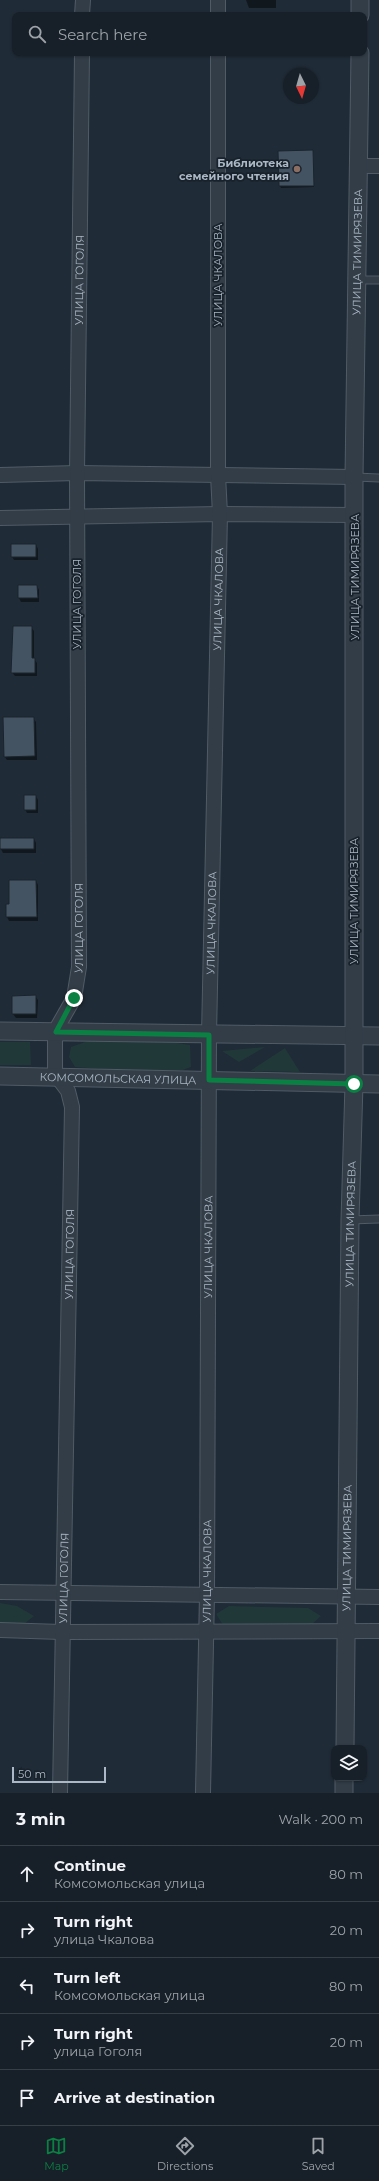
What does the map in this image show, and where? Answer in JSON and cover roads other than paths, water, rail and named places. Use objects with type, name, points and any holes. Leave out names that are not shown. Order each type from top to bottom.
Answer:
[{"type":"street","points":[[82,12],[83,0]]},
{"type":"street","points":[[218,0],[218,12]]},
{"type":"street","points":[[360,0],[360,12]]},
{"type":"street","name":"УЛИЦА ГОГОЛЯ","points":[[60,1793],[72,1107],[68,1091],[56,1076],[54,1041],[56,1032],[74,998],[79,967],[77,473],[82,56]]},
{"type":"street","name":"УЛИЦА ЧКАЛОВА","points":[[203,1793],[207,1594],[209,1035],[220,514],[218,475],[218,56]]},
{"type":"street","name":"УЛИЦА ТИМИРЯЗЕВА","points":[[345,1745],[350,1220],[354,1084],[354,478],[360,56]]},
{"type":"street","points":[[358,166],[379,166]]},
{"type":"street","points":[[0,475],[77,473],[354,478]]},
{"type":"street","points":[[0,518],[220,514],[355,515]]},
{"type":"street","points":[[0,1031],[209,1035],[379,1036]]},
{"type":"street","name":"КОМСОМОЛЬСКАЯ УЛИЦА","points":[[0,1076],[379,1084]]},
{"type":"street","points":[[0,1592],[379,1597]]},
{"type":"street","points":[[0,1630],[62,1632],[379,1631]]},
{"type":"street","points":[[344,1781],[344,1793]]},
{"type":"lane","points":[[356,280],[379,280]]},
{"type":"lane","points":[[354,478],[379,478]]},
{"type":"lane","points":[[350,1220],[379,1219]]},
{"type":"place","name":"Библиотека семейного чтения","points":[[297,169]]}]
